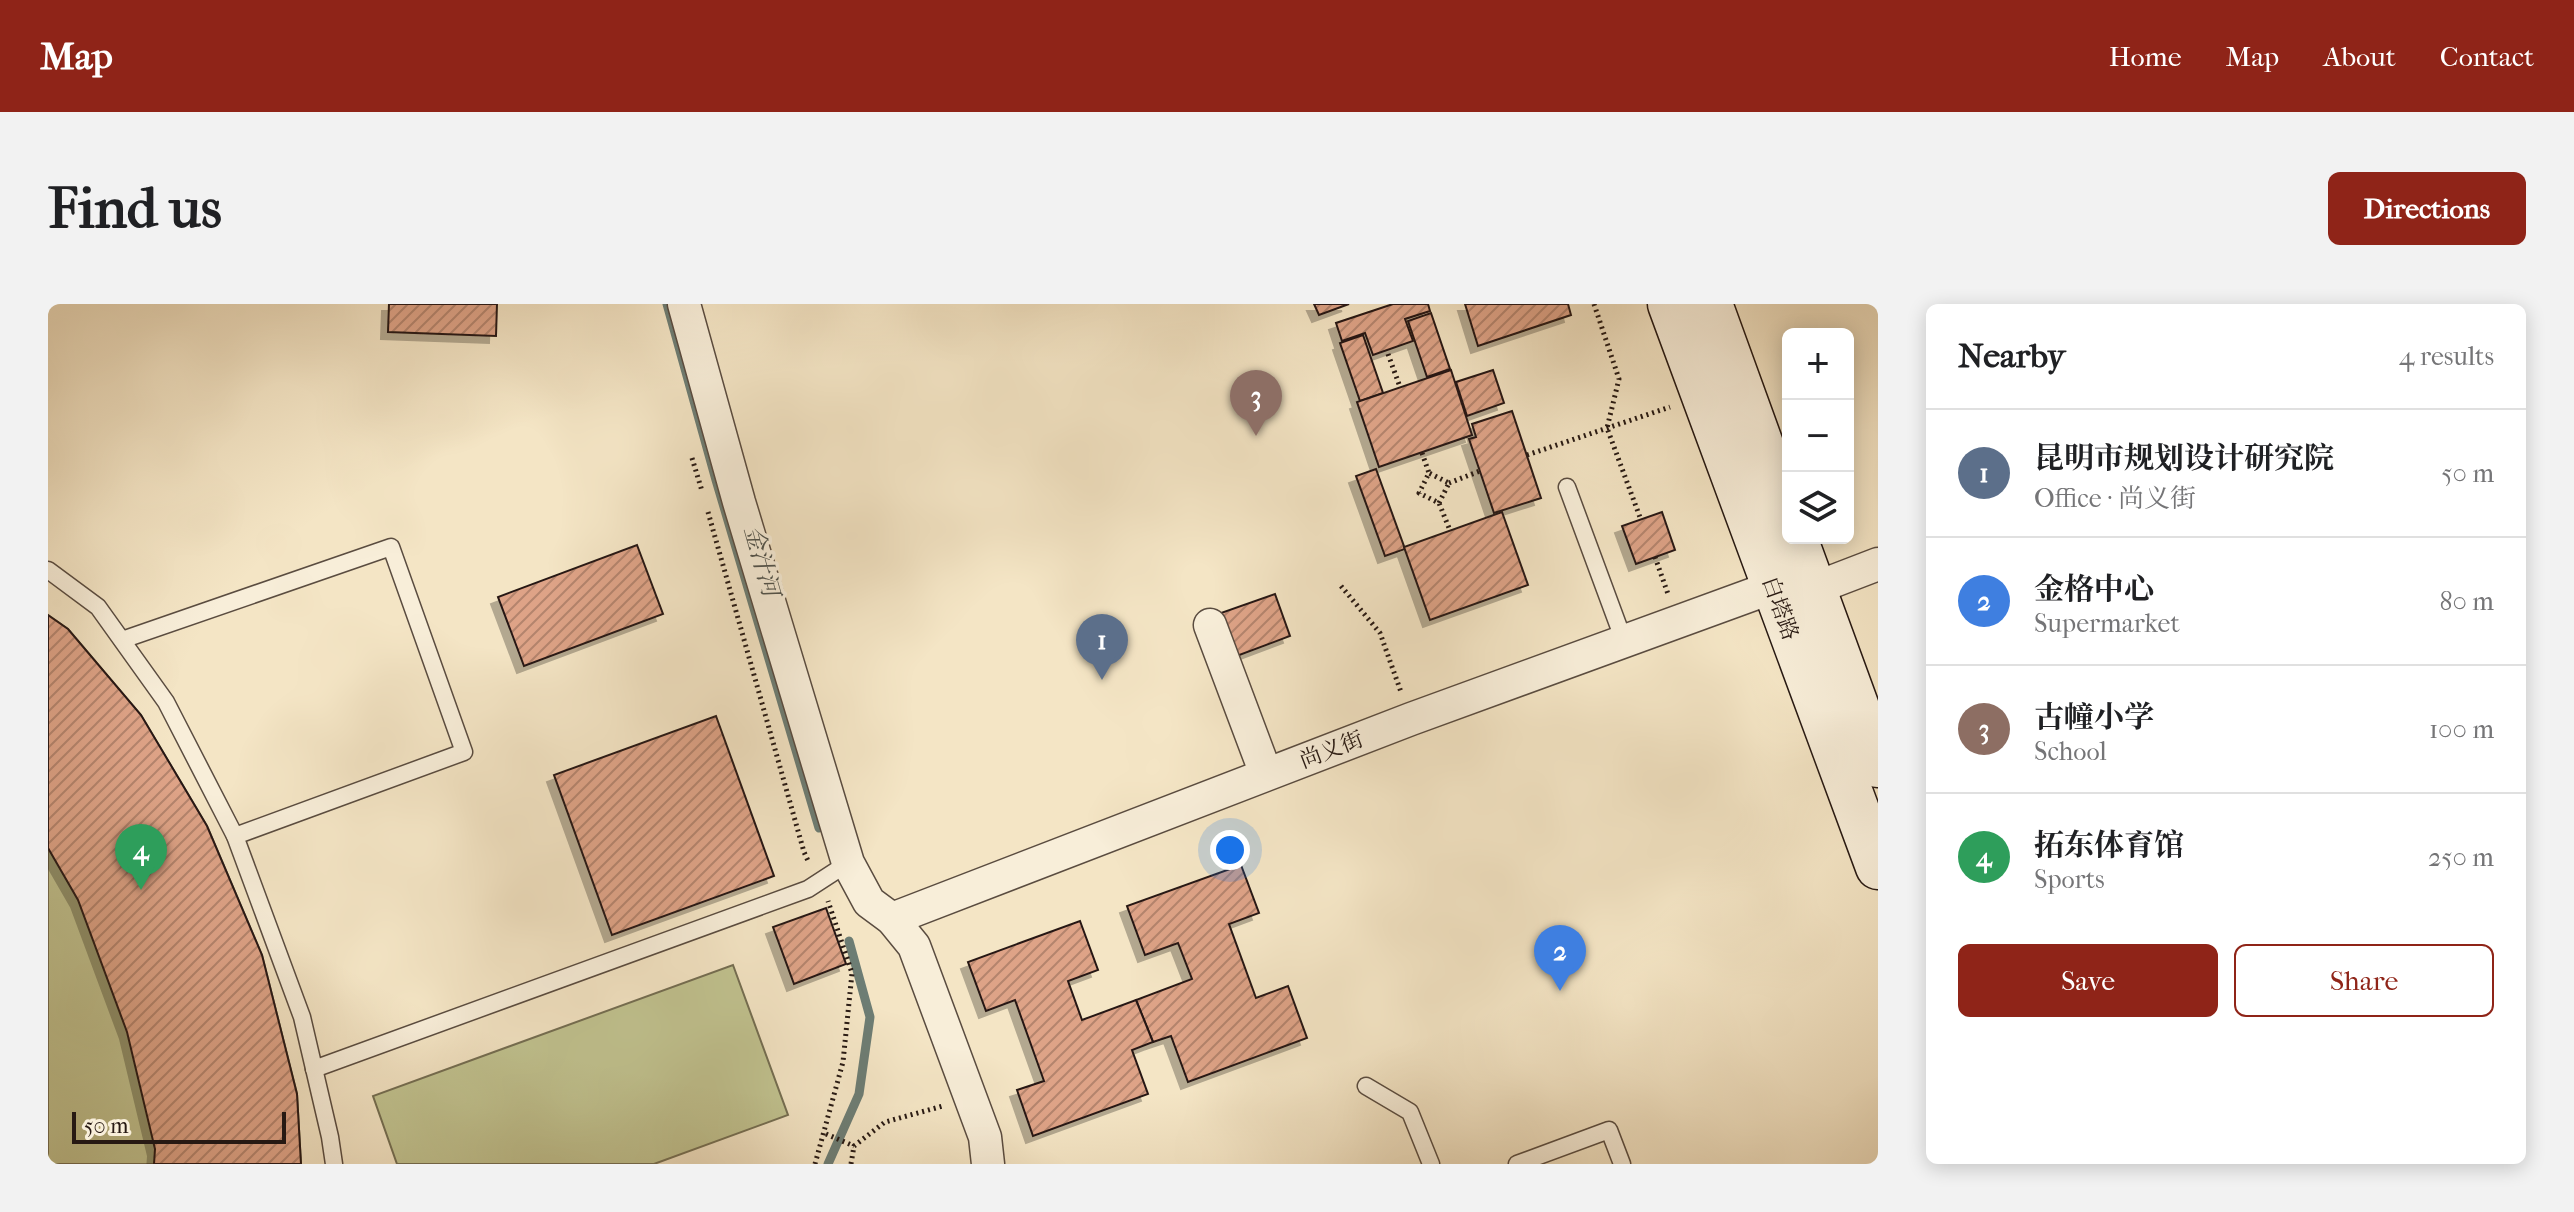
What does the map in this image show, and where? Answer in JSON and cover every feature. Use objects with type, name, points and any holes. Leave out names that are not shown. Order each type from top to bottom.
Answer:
[{"type":"main road","name":"白塔路","points":[[1670,304],[1793,588],[1878,765]]},
{"type":"main road","points":[[1710,304],[1782,502]]},
{"type":"main road","name":"白塔路","points":[[1795,544],[1793,588],[1878,867]]},
{"type":"street","points":[[684,304],[739,502],[848,863],[869,902],[892,919],[914,946],[985,1137],[988,1164]]},
{"type":"street","name":"尚义街","points":[[892,919],[1411,719],[1679,621],[1878,564]]},
{"type":"street","points":[[1210,625],[1266,774]]},
{"type":"lane","points":[[1567,487],[1624,641]]},
{"type":"lane","points":[[122,640],[391,547],[464,752],[235,836]]},
{"type":"lane","points":[[48,570],[98,607],[166,702],[235,836],[302,1017],[334,1164]]},
{"type":"lane","points":[[314,1069],[793,895],[848,863]]},
{"type":"lane","points":[[1366,1086],[1410,1112],[1431,1164]]},
{"type":"lane","points":[[1517,1164],[1609,1130],[1622,1164]]},
{"type":"path","points":[[1594,304],[1619,379],[1607,428],[1641,520]]},
{"type":"path","points":[[1388,354],[1400,387]]},
{"type":"path","points":[[1527,455],[1662,410]]},
{"type":"path","points":[[1422,453],[1429,473],[1449,483]]},
{"type":"path","points":[[692,454],[804,852],[829,903],[852,973],[843,1062],[815,1164]]},
{"type":"path","points":[[1439,503],[1449,483],[1480,471]]},
{"type":"path","points":[[1429,473],[1419,493],[1439,503],[1449,528]]},
{"type":"path","points":[[1655,557],[1679,621]]},
{"type":"path","points":[[1341,586],[1380,633],[1411,719]]},
{"type":"path","points":[[851,1164],[854,1146],[885,1122],[970,1098]]},
{"type":"path","points":[[825,1133],[854,1146]]},
{"type":"green space","points":[[48,615],[68,629],[141,715],[207,826],[262,955],[297,1094],[301,1164],[48,1164]]},
{"type":"green space","points":[[733,965],[788,1115],[654,1164],[397,1164],[373,1096]]},
{"type":"building","points":[[389,304],[497,304],[496,336],[388,332]]},
{"type":"building","points":[[1314,304],[1349,304],[1319,315]]},
{"type":"building","points":[[1393,304],[1428,304],[1430,311],[1405,319],[1413,341],[1373,355],[1365,333],[1342,341],[1336,323]]},
{"type":"building","points":[[1465,304],[1568,304],[1571,315],[1478,346]]},
{"type":"building","points":[[1431,313],[1450,369],[1427,377],[1408,321]]},
{"type":"building","points":[[1363,335],[1383,393],[1360,401],[1340,343]]},
{"type":"building","points":[[1451,370],[1472,435],[1379,467],[1357,402]]},
{"type":"building","points":[[1493,370],[1504,403],[1467,416],[1456,382]]},
{"type":"building","points":[[1512,411],[1541,498],[1494,513],[1469,439],[1476,437],[1472,424]]},
{"type":"building","points":[[1376,469],[1405,549],[1385,556],[1356,476]]},
{"type":"building","points":[[1502,512],[1528,585],[1430,620],[1404,547]]},
{"type":"building","points":[[1662,512],[1675,550],[1636,564],[1622,526]]},
{"type":"building","points":[[637,545],[663,614],[524,666],[498,597]]},
{"type":"building","points":[[1275,594],[1290,636],[1234,657],[1218,614]]},
{"type":"building","points":[[48,615],[68,629],[141,715],[207,826],[262,955],[297,1094],[301,1164],[154,1164],[155,1149],[127,1032],[78,900],[48,848]]},
{"type":"building","points":[[716,716],[774,876],[612,935],[554,775]]},
{"type":"building","points":[[1241,865],[1259,913],[1229,924],[1256,998],[1288,986],[1307,1038],[1188,1082],[1171,1036],[1153,1042],[1136,1000],[1192,979],[1178,943],[1145,955],[1127,906]]},
{"type":"building","points":[[826,908],[846,964],[794,984],[773,927]]},
{"type":"building","points":[[1080,921],[1098,970],[1068,981],[1082,1020],[1136,1000],[1153,1042],[1132,1050],[1148,1094],[1033,1136],[1017,1090],[1044,1081],[1015,1000],[986,1011],[968,962]]},
{"type":"waterway","name":"金汁河","points":[[667,304],[819,828]]},
{"type":"waterway","name":"金汁河","points":[[828,1164],[859,1094],[870,1017],[849,941]]},
{"type":"place","name":"古幢小学","points":[[1256,436]]},
{"type":"place","name":"昆明市规划设计研究院","points":[[1102,680]]},
{"type":"place","name":"拓东体育馆","points":[[141,890]]},
{"type":"place","name":"金格中心","points":[[1560,991]]}]
